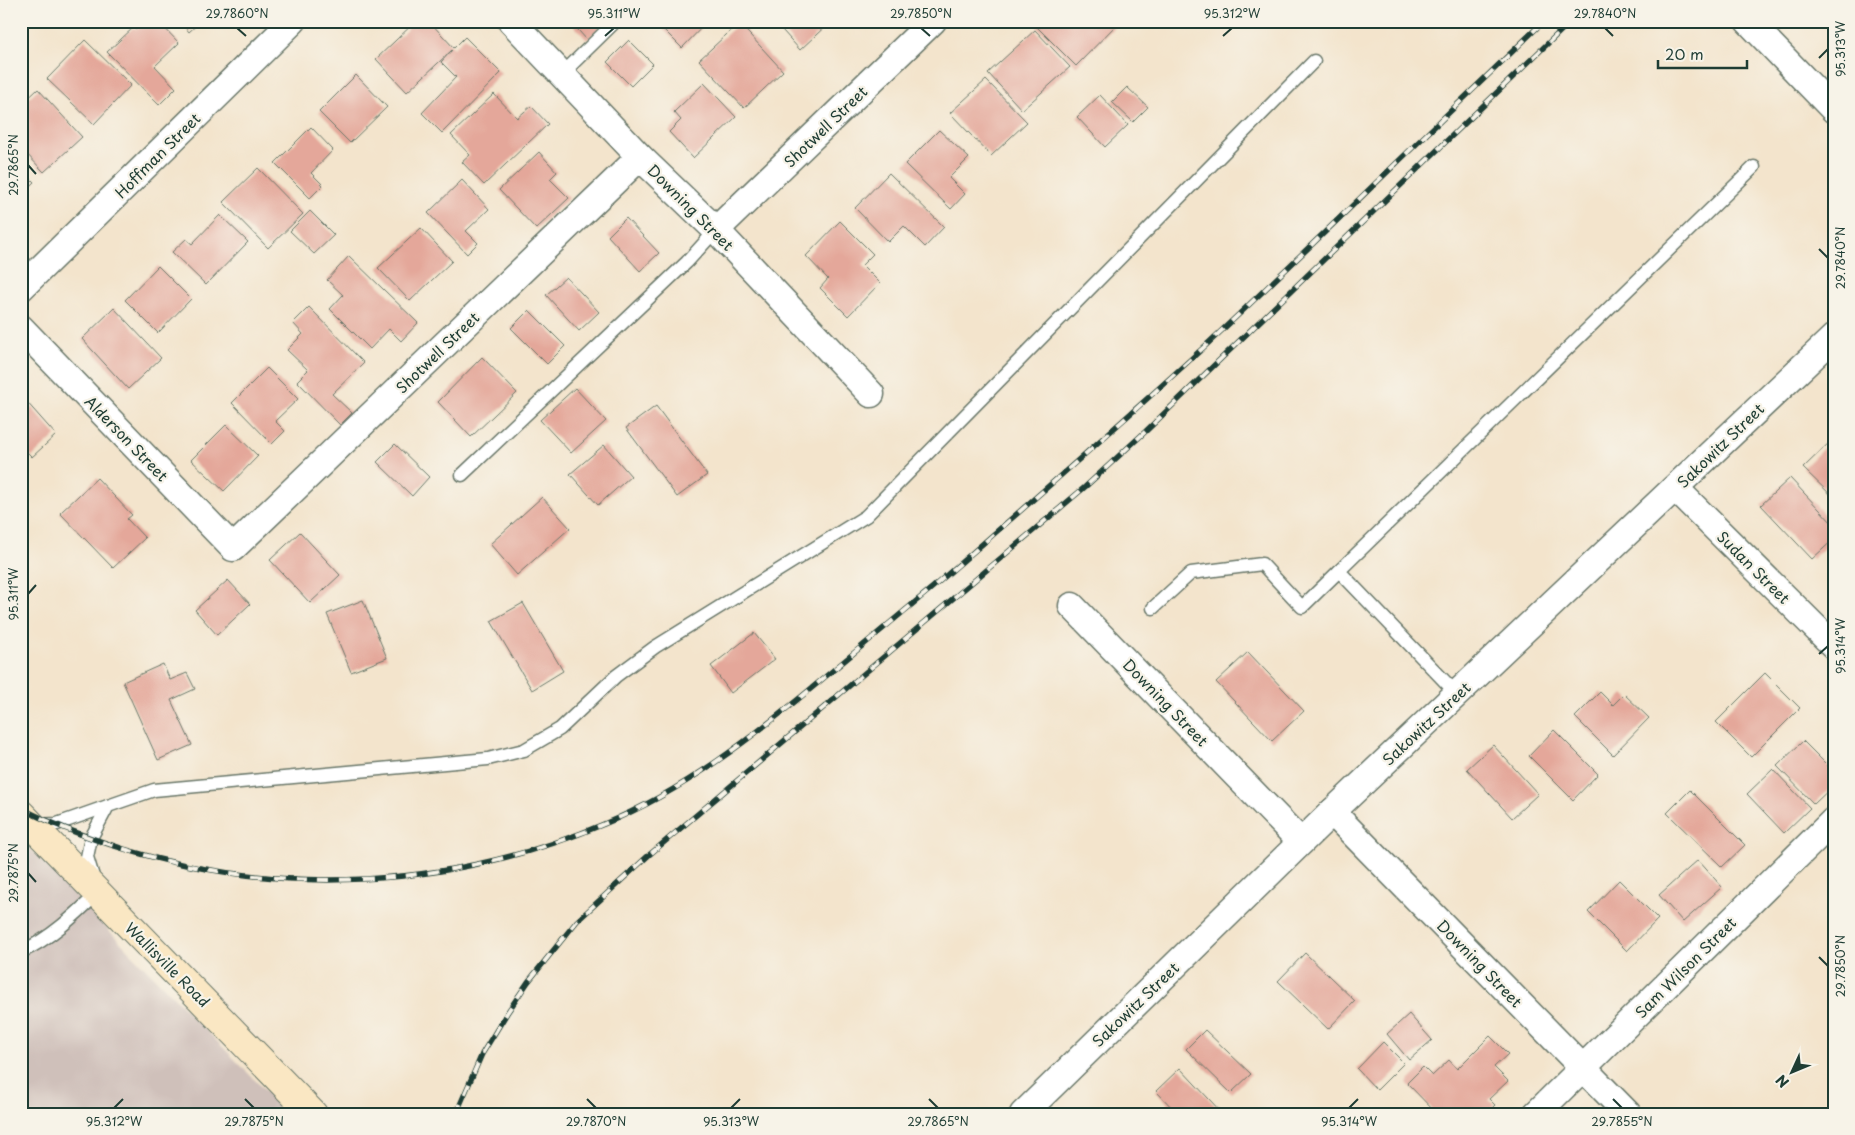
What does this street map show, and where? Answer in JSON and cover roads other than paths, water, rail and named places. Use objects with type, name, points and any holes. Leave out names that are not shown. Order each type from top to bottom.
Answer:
[{"type":"main road","name":"Wallisville Road","points":[[26,820],[313,1114]]},
{"type":"street","name":"Hoffman Street","points":[[21,288],[293,21]]},
{"type":"street","name":"Downing Street","points":[[511,21],[640,156],[716,230],[871,394]]},
{"type":"street","name":"Shotwell Street","points":[[716,230],[933,21]]},
{"type":"street","points":[[1760,25],[1834,110]]},
{"type":"street","name":"Shotwell Street","points":[[233,548],[640,156]]},
{"type":"street","name":"Alderson Street","points":[[21,328],[233,548]]},
{"type":"street","name":"Sakowitz Street","points":[[1023,1114],[1332,812],[1834,337]]},
{"type":"street","name":"Sudan Street","points":[[1675,488],[1834,646]]},
{"type":"street","name":"Downing Street","points":[[1072,606],[1301,842]]},
{"type":"street","name":"Downing Street","points":[[1332,812],[1628,1114]]},
{"type":"street","name":"Sam Wilson Street","points":[[1536,1114],[1834,820]]},
{"type":"lane","points":[[562,74],[616,21]]},
{"type":"lane","points":[[26,820],[57,824],[154,790],[488,759],[524,750],[560,728],[616,676],[655,647],[866,516],[1314,61]]},
{"type":"lane","points":[[1153,608],[1191,572],[1262,564],[1302,607],[1754,168]]},
{"type":"lane","points":[[462,476],[687,262],[716,230]]},
{"type":"lane","points":[[1339,570],[1457,694]]},
{"type":"lane","points":[[21,952],[34,946],[65,925],[98,893],[86,857],[91,838],[108,806]]},
{"type":"railway","points":[[21,808],[58,826],[98,840],[184,865],[244,875],[305,879],[366,879],[427,873],[487,862],[546,845],[634,811],[690,779],[743,742],[794,703],[933,587],[1203,348],[1544,21]]},
{"type":"railway","points":[[456,1114],[482,1054],[507,1013],[528,982],[577,921],[649,855],[1085,487],[1146,431],[1571,21]]}]
